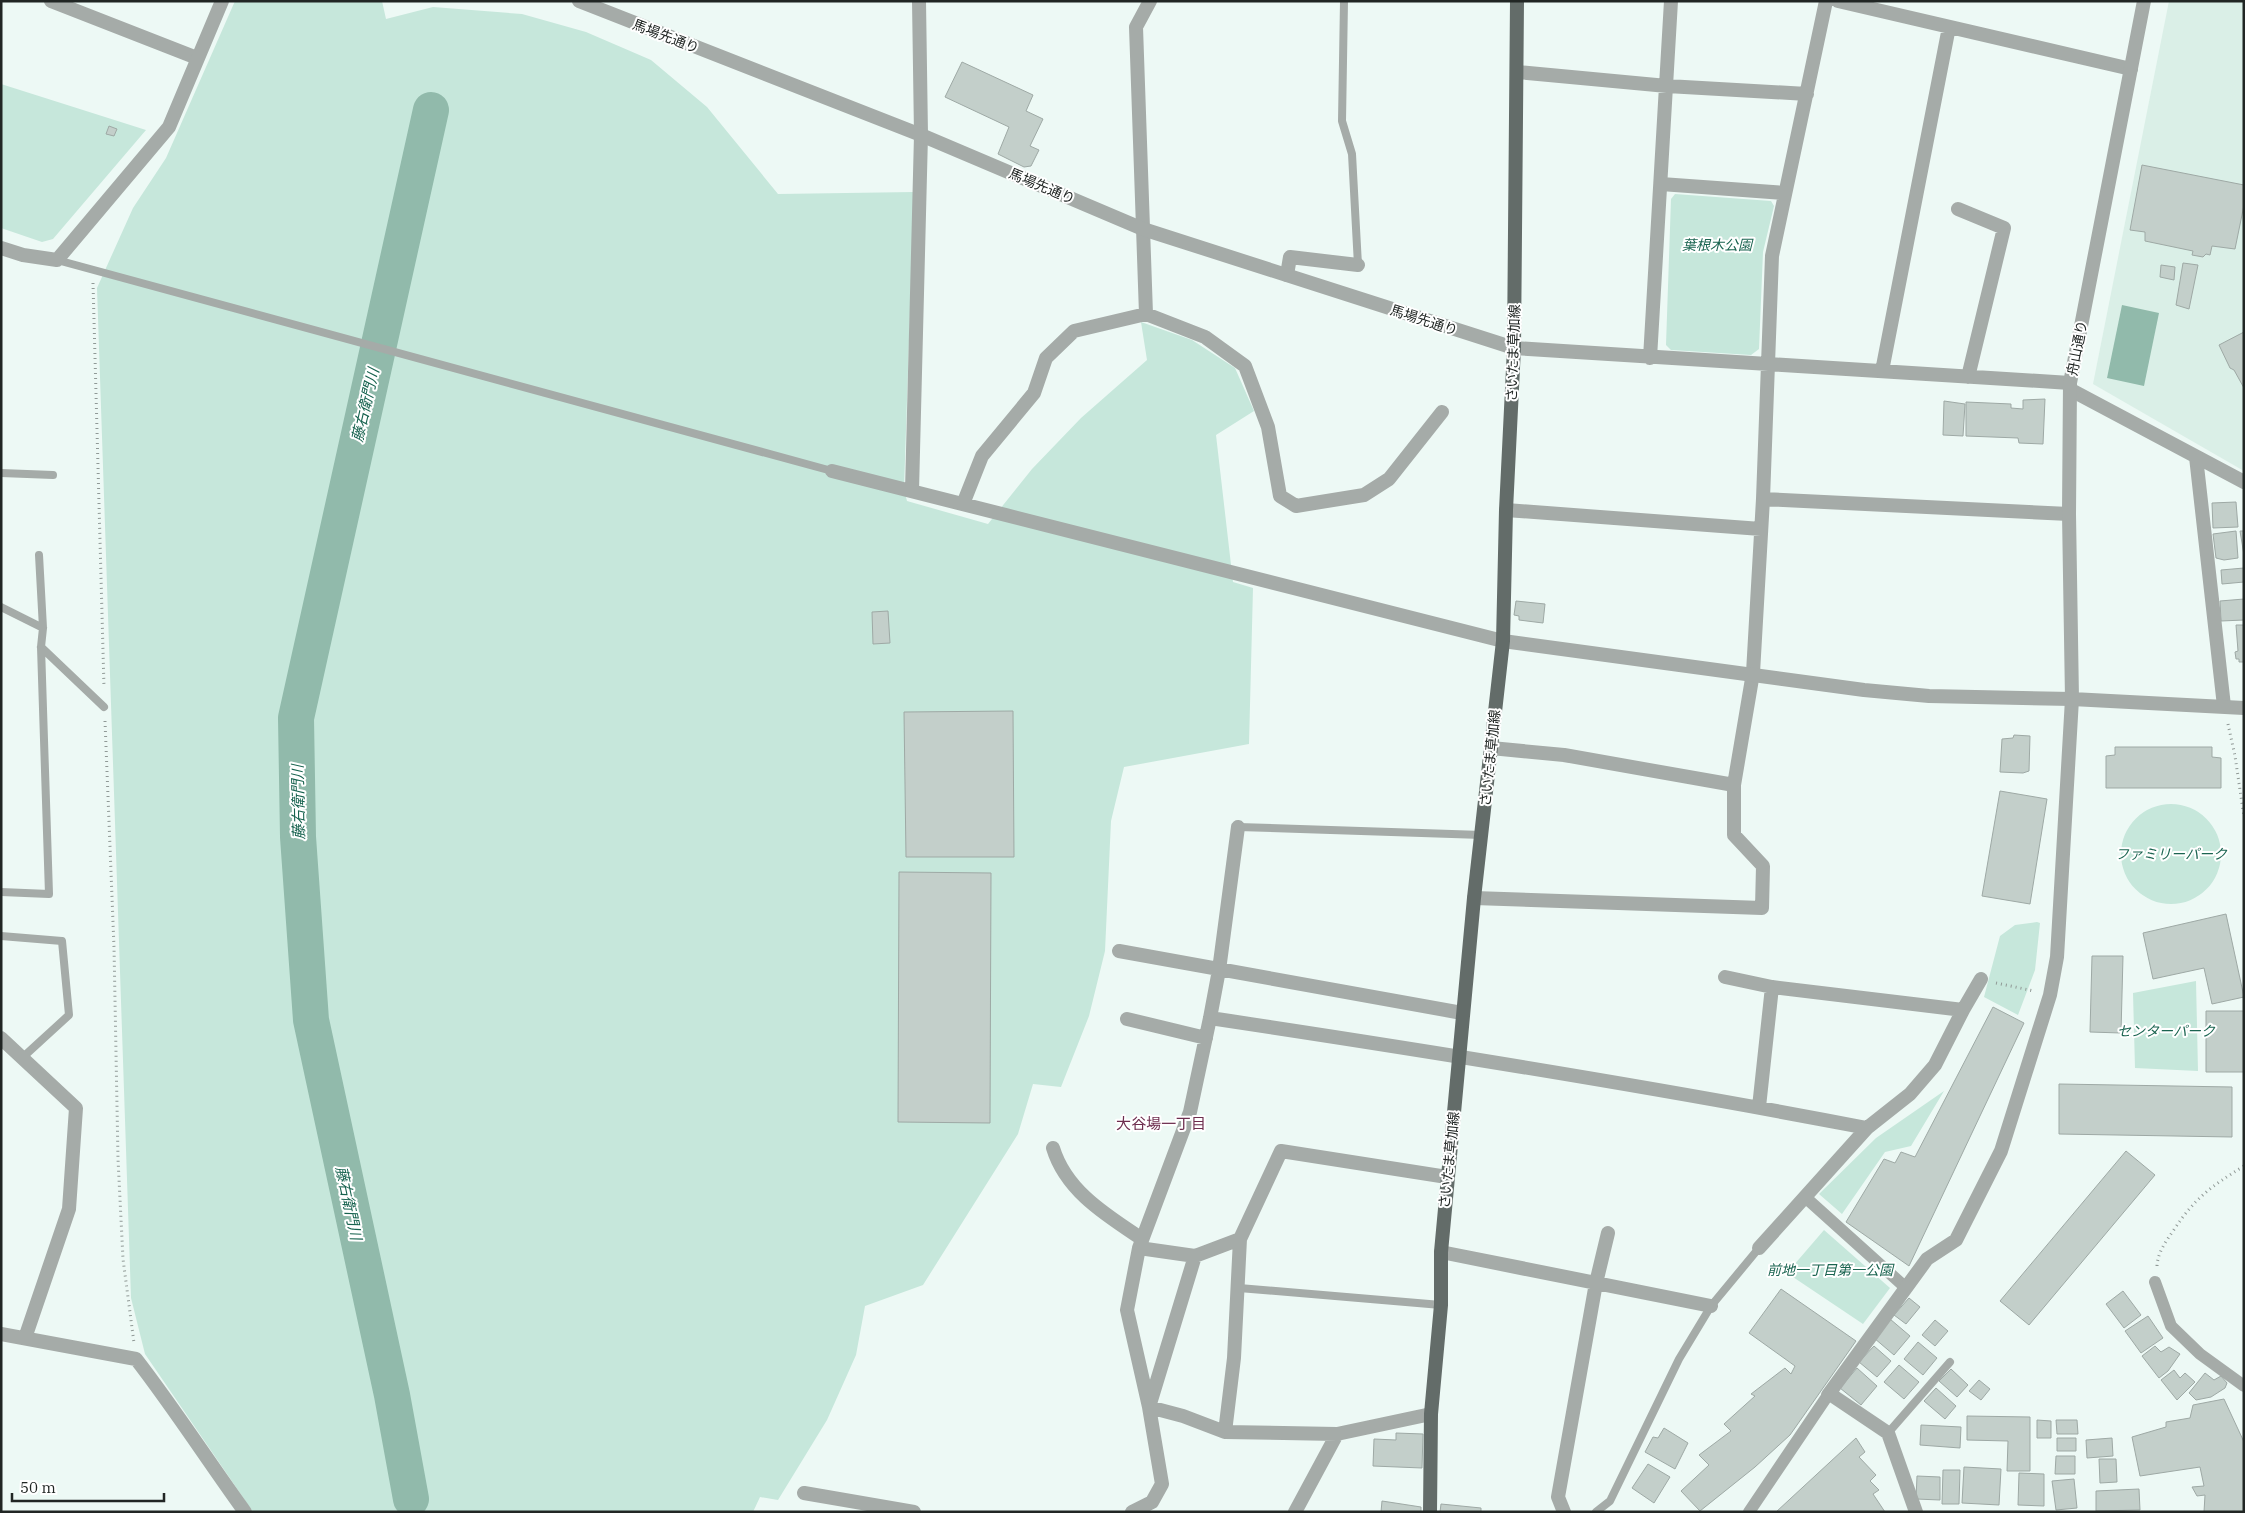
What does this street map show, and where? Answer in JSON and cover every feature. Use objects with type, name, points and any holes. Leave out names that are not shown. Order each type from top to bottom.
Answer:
[{"type":"main road","name":"さいたま草加線","points":[[1430,1512],[1431,1414],[1441,1305],[1441,1252],[1447,1177],[1474,898],[1503,641],[1506,510],[1514,348],[1517,1]]},
{"type":"street","points":[[51,1],[197,58]]},
{"type":"street","points":[[1,248],[23,255],[57,260],[169,127],[222,1]]},
{"type":"street","name":"馬場先通り","points":[[579,1],[921,136],[1144,229],[1514,348],[1968,377],[2071,387]]},
{"type":"street","points":[[912,491],[921,136],[919,1]]},
{"type":"street","points":[[1146,314],[1136,27],[1150,1]]},
{"type":"street","points":[[1650,358],[1671,1]]},
{"type":"street","points":[[1474,898],[1762,908],[1762,866],[1734,835],[1734,785],[1753,674],[1763,499],[1772,256],[1826,1]]},
{"type":"street","points":[[1838,1],[2130,69]]},
{"type":"street","name":"舟山通り","points":[[1829,1394],[1927,1259],[1956,1240],[2001,1151],[2050,995],[2057,958],[2072,699],[2069,514],[2071,387],[2144,1]]},
{"type":"street","points":[[1882,371],[1950,27]]},
{"type":"street","points":[[1517,72],[1667,86],[1807,94]]},
{"type":"street","points":[[1661,184],[1785,193]]},
{"type":"street","points":[[1958,208],[2004,228],[1968,377]]},
{"type":"street","points":[[1287,275],[1290,257],[1358,265]]},
{"type":"street","points":[[963,504],[982,456],[1034,393],[1046,358],[1074,330],[1146,314],[1205,337],[1246,366],[1268,426],[1280,496],[1296,506],[1364,495],[1389,480],[1442,412]]},
{"type":"street","points":[[2071,387],[2244,482]]},
{"type":"street","points":[[2196,457],[2224,706]]},
{"type":"street","points":[[832,471],[1503,641],[1864,690],[1929,696],[2072,699],[2244,708]]},
{"type":"street","points":[[1763,499],[2069,514]]},
{"type":"street","points":[[1506,510],[1761,529]]},
{"type":"street","points":[[1491,748],[1564,755],[1734,785]]},
{"type":"street","points":[[1132,1512],[1152,1502],[1162,1484],[1149,1407],[1127,1310],[1141,1244],[1190,1112],[1219,970],[1238,827]]},
{"type":"street","points":[[1119,951],[1462,1013]]},
{"type":"street","points":[[1725,977],[1772,987],[1962,1010]]},
{"type":"street","points":[[1759,1248],[1867,1128],[1910,1094],[1935,1065],[1962,1010],[1981,980]]},
{"type":"street","points":[[1759,1107],[1772,987]]},
{"type":"street","points":[[1210,1018],[1460,1055],[1759,1107],[1867,1128]]},
{"type":"street","points":[[1127,1020],[1206,1038]]},
{"type":"street","points":[[1,1038],[76,1108],[69,1209],[25,1338]]},
{"type":"street","points":[[1053,1148],[1056,1160],[1067,1179],[1141,1244],[1195,1256],[1240,1239]]},
{"type":"street","points":[[1225,1432],[1234,1358],[1240,1239],[1281,1151],[1447,1177]]},
{"type":"street","points":[[1805,1197],[1905,1287]]},
{"type":"street","points":[[1564,1512],[1558,1497],[1596,1283],[1608,1233]]},
{"type":"street","points":[[1441,1252],[1711,1306]]},
{"type":"street","points":[[1149,1407],[1195,1256]]},
{"type":"street","points":[[2155,1282],[2171,1326],[2200,1354],[2244,1386]]},
{"type":"street","points":[[1,1334],[136,1359],[168,1400],[212,1467],[245,1512]]},
{"type":"street","points":[[1749,1512],[1829,1394],[1888,1433],[1916,1512]]},
{"type":"street","points":[[1149,1407],[1183,1416],[1225,1432],[1337,1434],[1431,1414]]},
{"type":"street","points":[[1295,1512],[1337,1434]]},
{"type":"street","points":[[804,1493],[914,1512]]},
{"type":"lane","points":[[1344,1],[1342,121],[1352,154],[1358,265]]},
{"type":"lane","points":[[57,260],[832,471]]},
{"type":"lane","points":[[1,473],[53,475]]},
{"type":"lane","points":[[1,892],[49,894],[41,647],[43,628],[39,555]]},
{"type":"lane","points":[[1,608],[43,628]]},
{"type":"lane","points":[[41,647],[104,707]]},
{"type":"lane","points":[[1238,827],[1482,835]]},
{"type":"lane","points":[[1,936],[62,941],[69,1015],[22,1058]]},
{"type":"lane","points":[[1596,1512],[1610,1501],[1679,1358],[1711,1306],[1759,1248]]},
{"type":"lane","points":[[1239,1288],[1441,1305]]},
{"type":"lane","points":[[1888,1433],[1950,1362]]},
{"type":"path","points":[[93,270],[104,707],[114,947],[118,1159],[122,1249],[136,1359]]},
{"type":"path","points":[[2224,706],[2235,756],[2244,817]]},
{"type":"path","points":[[1981,980],[2050,995]]},
{"type":"path","points":[[2155,1282],[2158,1253],[2188,1208],[2206,1190],[2244,1166]]},
{"type":"shaded area","points":[[2169,1],[2244,1],[2244,471],[2093,384]]},
{"type":"shaded area","points":[[2122,305],[2159,313],[2144,386],[2107,378]]},
{"type":"green space","points":[[235,1],[382,1],[386,19],[433,7],[522,14],[586,32],[651,60],[707,107],[778,194],[914,192],[904,489],[907,501],[988,524],[1032,469],[1081,418],[1147,360],[1141,322],[1192,340],[1235,368],[1254,411],[1216,435],[1233,582],[1253,588],[1249,744],[1124,767],[1111,821],[1105,951],[1089,1016],[1061,1087],[1033,1084],[1018,1134],[923,1285],[865,1306],[856,1355],[827,1420],[778,1500],[760,1497],[753,1512],[253,1512],[145,1354],[131,1298],[97,288],[133,208],[166,158]]},
{"type":"green space","points":[[1,84],[146,130],[53,239],[42,242],[1,228]]},
{"type":"green space","name":"葉根木公園","points":[[1675,194],[1771,201],[1774,206],[1763,252],[1759,349],[1751,355],[1671,350],[1666,345],[1671,199]]},
{"type":"green space","name":"ファミリーパーク","points":[[2171,804],[2181,805],[2199,812],[2213,826],[2220,844],[2220,864],[2213,882],[2199,896],[2181,903],[2171,904],[2161,903],[2143,896],[2129,882],[2122,864],[2121,854],[2122,844],[2129,826],[2143,812],[2161,805]]},
{"type":"green space","points":[[2040,923],[2035,970],[2018,1015],[1984,997],[2000,936],[2015,925]]},
{"type":"green space","name":"センターパーク","points":[[2196,981],[2198,1071],[2135,1068],[2133,993]]},
{"type":"green space","points":[[1944,1091],[1911,1146],[1885,1152],[1842,1214],[1819,1194],[1876,1138]]},
{"type":"green space","name":"前地一丁目第一公園","points":[[1824,1230],[1890,1288],[1863,1324],[1787,1273]]},
{"type":"building","points":[[962,62],[1033,95],[1026,111],[1043,119],[1030,146],[1039,150],[1031,166],[1024,167],[998,154],[1009,127],[945,97]]},
{"type":"building","points":[[109,126],[117,129],[114,136],[106,134]]},
{"type":"building","points":[[2142,165],[2244,185],[2244,205],[2235,249],[2212,246],[2210,255],[2206,254],[2203,257],[2192,255],[2193,251],[2145,241],[2145,232],[2130,230]]},
{"type":"building","points":[[2183,263],[2198,265],[2189,309],[2176,305]]},
{"type":"building","points":[[2161,265],[2175,267],[2174,280],[2160,277]]},
{"type":"building","points":[[2244,332],[2244,388],[2234,370],[2230,368],[2219,345]]},
{"type":"building","points":[[2045,399],[2043,444],[2019,443],[2018,438],[1966,436],[1966,402],[2011,404],[2011,408],[2023,409],[2023,400]]},
{"type":"building","points":[[1944,401],[1965,404],[1963,436],[1943,435]]},
{"type":"building","points":[[2236,502],[2238,527],[2213,528],[2212,503]]},
{"type":"building","points":[[2236,531],[2238,558],[2224,560],[2216,558],[2213,534]]},
{"type":"building","points":[[2240,531],[2244,531],[2244,555]]},
{"type":"building","points":[[2244,568],[2244,582],[2222,584],[2221,570]]},
{"type":"building","points":[[2244,599],[2244,620],[2221,621],[2220,601]]},
{"type":"building","points":[[1516,601],[1545,604],[1543,623],[1519,620],[1519,616],[1514,615]]},
{"type":"building","points":[[888,611],[890,643],[873,644],[872,612]]},
{"type":"building","points":[[2236,625],[2244,625],[2244,662],[2239,662],[2239,659],[2236,659],[2235,652],[2238,651]]},
{"type":"building","points":[[1013,711],[1014,857],[906,857],[904,712]]},
{"type":"building","points":[[2014,735],[2030,736],[2029,771],[2023,773],[2000,772],[2002,739],[2013,738]]},
{"type":"building","points":[[2115,747],[2212,747],[2212,757],[2221,758],[2221,788],[2106,788],[2106,756],[2115,755]]},
{"type":"building","points":[[2000,791],[2047,799],[2030,904],[1982,896]]},
{"type":"building","points":[[899,872],[991,873],[990,1123],[898,1122]]},
{"type":"building","points":[[2226,914],[2244,997],[2212,1004],[2204,968],[2153,979],[2143,933]]},
{"type":"building","points":[[2092,956],[2123,956],[2121,1033],[2090,1032]]},
{"type":"building","points":[[1993,1007],[2024,1023],[1909,1266],[1846,1222],[1884,1159],[1895,1163],[1901,1152],[1915,1157]]},
{"type":"building","points":[[2206,1011],[2244,1011],[2244,1072],[2206,1072]]},
{"type":"building","points":[[2059,1084],[2232,1087],[2232,1137],[2059,1134]]},
{"type":"building","points":[[2126,1151],[2155,1175],[2029,1325],[2000,1301]]},
{"type":"building","points":[[1781,1289],[1856,1341],[1790,1435],[1755,1467],[1700,1511],[1681,1491],[1709,1465],[1699,1455],[1731,1431],[1724,1424],[1755,1396],[1751,1394],[1785,1368],[1791,1374],[1795,1366],[1749,1333]]},
{"type":"building","points":[[2123,1291],[2141,1315],[2124,1328],[2106,1304]]},
{"type":"building","points":[[1909,1298],[1920,1307],[1906,1324],[1894,1315]]},
{"type":"building","points":[[2148,1316],[2163,1338],[2141,1353],[2125,1331]]},
{"type":"building","points":[[1890,1319],[1910,1336],[1894,1355],[1874,1338]]},
{"type":"building","points":[[1935,1320],[1948,1331],[1935,1346],[1922,1335]]},
{"type":"building","points":[[1918,1342],[1937,1358],[1923,1375],[1904,1359]]},
{"type":"building","points":[[1874,1346],[1891,1361],[1877,1377],[1859,1362]]},
{"type":"building","points":[[2155,1346],[2161,1352],[2169,1347],[2180,1354],[2168,1371],[2159,1378],[2142,1356]]},
{"type":"building","points":[[1899,1365],[1919,1382],[1904,1399],[1884,1382]]},
{"type":"building","points":[[1857,1368],[1877,1386],[1861,1405],[1840,1388]]},
{"type":"building","points":[[1951,1369],[1968,1385],[1957,1397],[1939,1381]]},
{"type":"building","points":[[2174,1370],[2180,1378],[2185,1373],[2195,1382],[2177,1400],[2161,1380]]},
{"type":"building","points":[[2205,1373],[2214,1380],[2221,1376],[2227,1383],[2225,1388],[2211,1397],[2196,1400],[2189,1393]]},
{"type":"building","points":[[1979,1380],[1990,1389],[1981,1400],[1969,1391]]},
{"type":"building","points":[[1936,1388],[1956,1406],[1945,1419],[1924,1401]]},
{"type":"building","points":[[2224,1399],[2244,1442],[2244,1512],[2204,1512],[2205,1495],[2197,1496],[2192,1487],[2204,1486],[2200,1467],[2140,1476],[2132,1437],[2166,1427],[2166,1422],[2190,1418],[2193,1405]]},
{"type":"building","points":[[1967,1416],[2030,1417],[2030,1471],[2007,1471],[2008,1441],[1967,1440]]},
{"type":"building","points":[[2037,1420],[2051,1421],[2051,1438],[2037,1438]]},
{"type":"building","points":[[2056,1420],[2077,1420],[2078,1434],[2057,1434]]},
{"type":"building","points":[[1921,1425],[1961,1427],[1960,1448],[1920,1445]]},
{"type":"building","points":[[1664,1428],[1688,1443],[1675,1469],[1645,1452],[1653,1437],[1658,1438]]},
{"type":"building","points":[[1396,1433],[1423,1434],[1422,1468],[1373,1466],[1374,1439],[1396,1440]]},
{"type":"building","points":[[1856,1438],[1865,1452],[1859,1457],[1876,1475],[1870,1481],[1879,1490],[1873,1494],[1885,1512],[1776,1512]]},
{"type":"building","points":[[2057,1438],[2076,1438],[2076,1451],[2057,1451]]},
{"type":"building","points":[[2112,1438],[2113,1456],[2087,1458],[2086,1440]]},
{"type":"building","points":[[2056,1456],[2075,1456],[2075,1474],[2055,1474]]},
{"type":"building","points":[[2099,1459],[2116,1459],[2117,1482],[2100,1483]]},
{"type":"building","points":[[1648,1464],[1670,1477],[1654,1503],[1632,1488]]},
{"type":"building","points":[[1964,1467],[2001,1469],[1999,1505],[1962,1503]]},
{"type":"building","points":[[1943,1470],[1960,1470],[1959,1504],[1942,1504]]},
{"type":"building","points":[[2019,1473],[2044,1474],[2044,1506],[2018,1505]]},
{"type":"building","points":[[1917,1476],[1940,1477],[1940,1500],[1916,1499]]},
{"type":"building","points":[[2074,1479],[2077,1508],[2056,1510],[2052,1481]]},
{"type":"building","points":[[2139,1489],[2140,1510],[2096,1511],[2096,1491]]},
{"type":"building","points":[[1382,1501],[1421,1507],[1421,1512],[1381,1512]]},
{"type":"building","points":[[1441,1504],[1481,1508],[1481,1512],[1440,1512]]},
{"type":"waterway","name":"藤右衛門川","points":[[411,1499],[392,1395],[311,1020],[298,837],[296,718],[431,110]]},
{"type":"district","name":"大谷場一丁目","points":[[1161,1123]]}]
